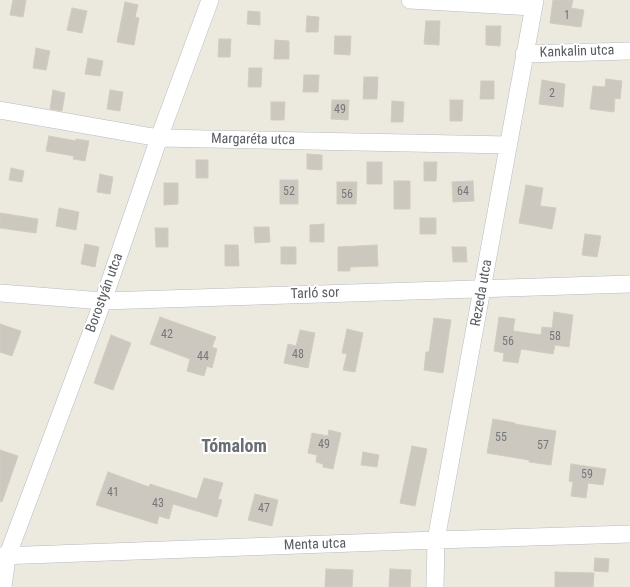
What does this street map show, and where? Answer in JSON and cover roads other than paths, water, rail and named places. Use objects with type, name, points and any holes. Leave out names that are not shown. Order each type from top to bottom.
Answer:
[{"type":"street","name":"Borostyán utca","points":[[3,587],[4,557],[103,301],[159,138],[210,0]]},
{"type":"street","points":[[410,0],[534,4]]},
{"type":"street","name":"Rezeda utca","points":[[435,587],[436,540],[534,4]]},
{"type":"street","name":"Kankalin utca","points":[[524,54],[630,51]]},
{"type":"street","name":"Margaréta utca","points":[[0,110],[159,138],[508,145]]},
{"type":"street","name":"Tarló sor","points":[[0,293],[103,301],[630,284]]},
{"type":"street","name":"Menta utca","points":[[4,557],[630,534]]},
{"type":"district","name":"Tómalom","points":[[234,447]]}]
